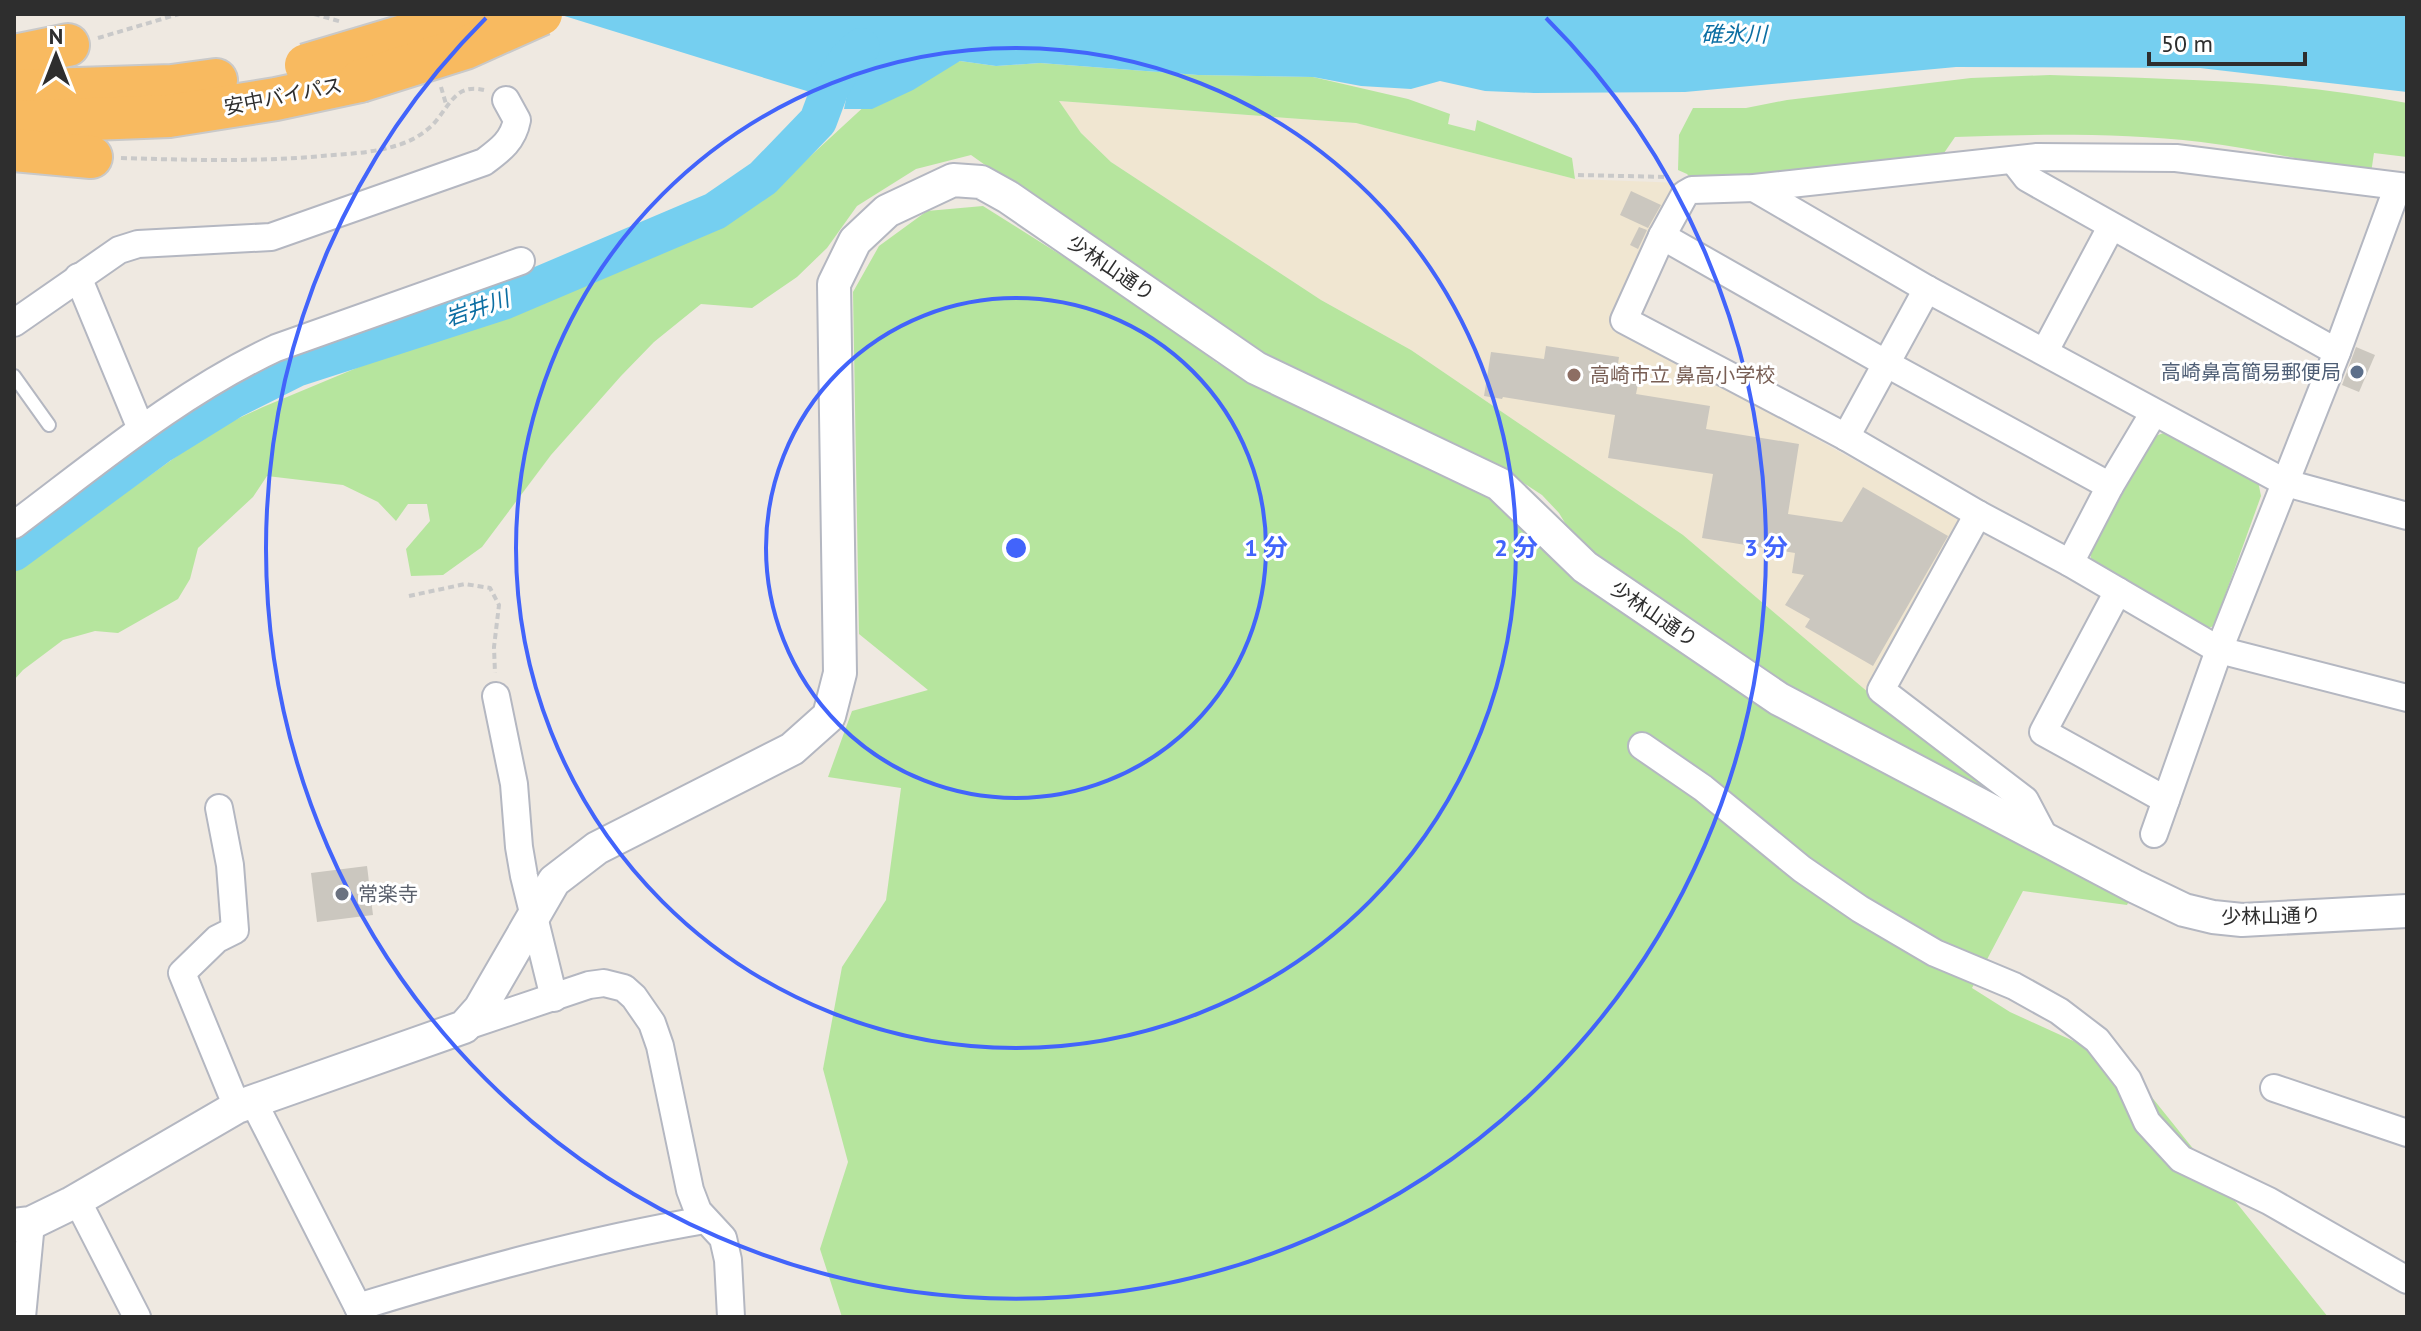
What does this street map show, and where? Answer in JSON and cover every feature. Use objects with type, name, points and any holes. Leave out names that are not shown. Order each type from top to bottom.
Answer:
[{"type":"highway","name":"安中バイパス","points":[[14,91],[172,86],[306,65],[430,28],[463,14]]},
{"type":"highway","name":"安中バイパス","points":[[14,122],[169,116],[276,99],[360,81],[465,48],[541,14]]},
{"type":"highway","points":[[14,56],[68,45]]},
{"type":"highway","points":[[14,150],[91,157]]},
{"type":"street","points":[[14,323],[119,250],[138,244],[271,237],[484,162],[514,134],[517,120],[506,100]]},
{"type":"street","points":[[2154,834],[2219,650],[2402,187],[2176,158],[2037,157],[1754,188],[1692,190],[1685,194],[1662,236],[1624,320],[1846,437],[2219,650],[2407,698]]},
{"type":"street","points":[[2013,160],[2027,178],[2337,352]]},
{"type":"street","name":"少林山通り","points":[[535,915],[554,881],[597,848],[792,749],[829,716],[840,673],[834,284],[855,241],[887,211],[953,180],[981,182],[1008,197],[1256,368],[1499,484],[1585,567],[1779,699],[2146,892],[2184,910],[2242,920],[2407,911]]},
{"type":"street","points":[[1754,188],[1927,289],[2045,351],[2153,414],[2286,483],[2407,516]]},
{"type":"street","points":[[2045,351],[2111,227]]},
{"type":"street","points":[[1662,236],[2110,486]]},
{"type":"street","points":[[14,525],[141,429],[244,363],[276,348],[521,261]]},
{"type":"street","points":[[78,277],[141,429]]},
{"type":"street","points":[[1846,437],[1927,289]]},
{"type":"street","points":[[2070,563],[2110,486],[2153,414]]},
{"type":"street","points":[[1978,514],[1881,690],[2025,800],[2045,838]]},
{"type":"street","points":[[2118,591],[2043,732],[2166,800]]},
{"type":"street","points":[[496,696],[514,784],[519,847],[554,998]]},
{"type":"street","points":[[1642,746],[1703,788],[1802,869],[1860,909],[1935,953],[2014,986],[2059,1011],[2097,1040],[2128,1080],[2147,1122],[2181,1159],[2269,1201],[2407,1280]]},
{"type":"street","points":[[219,808],[230,865],[235,930],[217,939],[182,973],[245,1104],[360,1312],[492,1266],[625,1233],[705,1220]]},
{"type":"street","points":[[464,1027],[480,1009],[535,915]]},
{"type":"street","points":[[22,1317],[22,1224],[77,1200],[245,1104],[589,985],[616,985],[634,997],[652,1023],[690,1190],[698,1211],[723,1238],[728,1260],[731,1317]]},
{"type":"street","points":[[2274,1088],[2407,1133]]},
{"type":"street","points":[[77,1200],[137,1317]]},
{"type":"lane","points":[[14,376],[49,425]]},
{"type":"path","points":[[68,45],[179,14]]},
{"type":"path","points":[[91,157],[209,161],[292,159],[359,153],[396,146],[423,134],[436,121],[446,104],[462,91],[475,87],[499,94],[506,100]]},
{"type":"path","points":[[1578,175],[1684,177],[1692,190]]},
{"type":"path","points":[[409,596],[465,584],[490,588],[499,605],[494,647],[496,696]]},
{"type":"shaded area","name":"高崎市立 鼻高小学校","points":[[1058,101],[1356,123],[1575,179],[1683,183],[1613,331],[1748,401],[1966,522],[1869,693],[1683,535],[1411,350],[1321,300],[1111,162],[1081,133]]},
{"type":"green space","points":[[960,61],[996,66],[1040,63],[1198,75],[1313,77],[1408,99],[1450,114],[1448,124],[1475,131],[1477,120],[1572,158],[1575,179],[1356,123],[1059,101],[1081,133],[1111,162],[1321,300],[1411,350],[1683,535],[1869,693],[2009,795],[2010,810],[1796,697],[1580,548],[1559,513],[1542,495],[1508,473],[1258,358],[971,155],[916,169],[857,206],[827,248],[797,277],[752,308],[701,304],[654,342],[621,376],[551,455],[482,547],[443,575],[411,576],[406,549],[430,521],[427,504],[408,504],[396,521],[378,502],[343,485],[267,476],[253,497],[198,548],[190,579],[178,599],[118,633],[95,631],[63,640],[14,680],[14,572],[215,429],[560,283],[699,231],[792,173],[881,91]]},
{"type":"green space","points":[[2050,75],[2274,85],[2407,103],[2407,157],[2374,153],[2371,173],[2201,142],[2109,136],[2016,135],[1955,137],[1944,153],[1799,176],[1696,184],[1678,170],[1679,135],[1693,108],[1746,108],[1787,100],[1971,78]]},
{"type":"green space","points":[[983,206],[1137,303],[1217,363],[1489,493],[1577,575],[2130,899],[2127,905],[2023,891],[1972,988],[2010,1012],[2126,1065],[2328,1317],[842,1317],[820,1249],[848,1162],[823,1069],[842,967],[886,900],[901,788],[828,777],[852,711],[928,690],[859,634],[853,292],[879,246],[927,211]]},
{"type":"green space","points":[[2166,432],[2258,481],[2261,496],[2214,626],[2202,630],[2093,564],[2090,554],[2153,437]]},
{"type":"water","name":"碓氷川","points":[[558,14],[2407,14],[2407,92],[2200,68],[1956,67],[1685,92],[1534,93],[1485,91],[1440,81],[1411,89],[1361,86],[1313,77],[1198,75],[1040,63],[996,66],[960,61],[913,90],[872,109],[844,109],[849,85],[810,92]]},
{"type":"building","points":[[1631,191],[1661,205],[1648,228],[1620,215]]},
{"type":"building","points":[[1639,227],[1647,230],[1638,249],[1630,245]]},
{"type":"building","points":[[1546,346],[1619,357],[1617,371],[1640,374],[1636,394],[1710,406],[1706,429],[1799,444],[1788,514],[1842,522],[1863,487],[1948,536],[1873,666],[1805,627],[1810,619],[1785,605],[1804,575],[1792,573],[1795,553],[1702,538],[1713,474],[1608,458],[1615,415],[1484,396],[1491,352],[1544,359]]},
{"type":"building","name":"高崎鼻高簡易郵便局","points":[[2356,347],[2375,355],[2359,392],[2342,385]]},
{"type":"building","name":"常楽寺","points":[[367,866],[373,915],[317,922],[311,873]]},
{"type":"waterway","name":"岩井川","points":[[14,552],[161,444],[232,400],[296,368],[503,301],[715,211],[763,178],[818,121],[831,86],[848,59],[861,47]]},
{"type":"place","name":"高崎鼻高簡易郵便局","points":[[2357,372]]},
{"type":"place","name":"高崎市立 鼻高小学校","points":[[1574,375]]},
{"type":"place","name":"常楽寺","points":[[342,894]]}]
